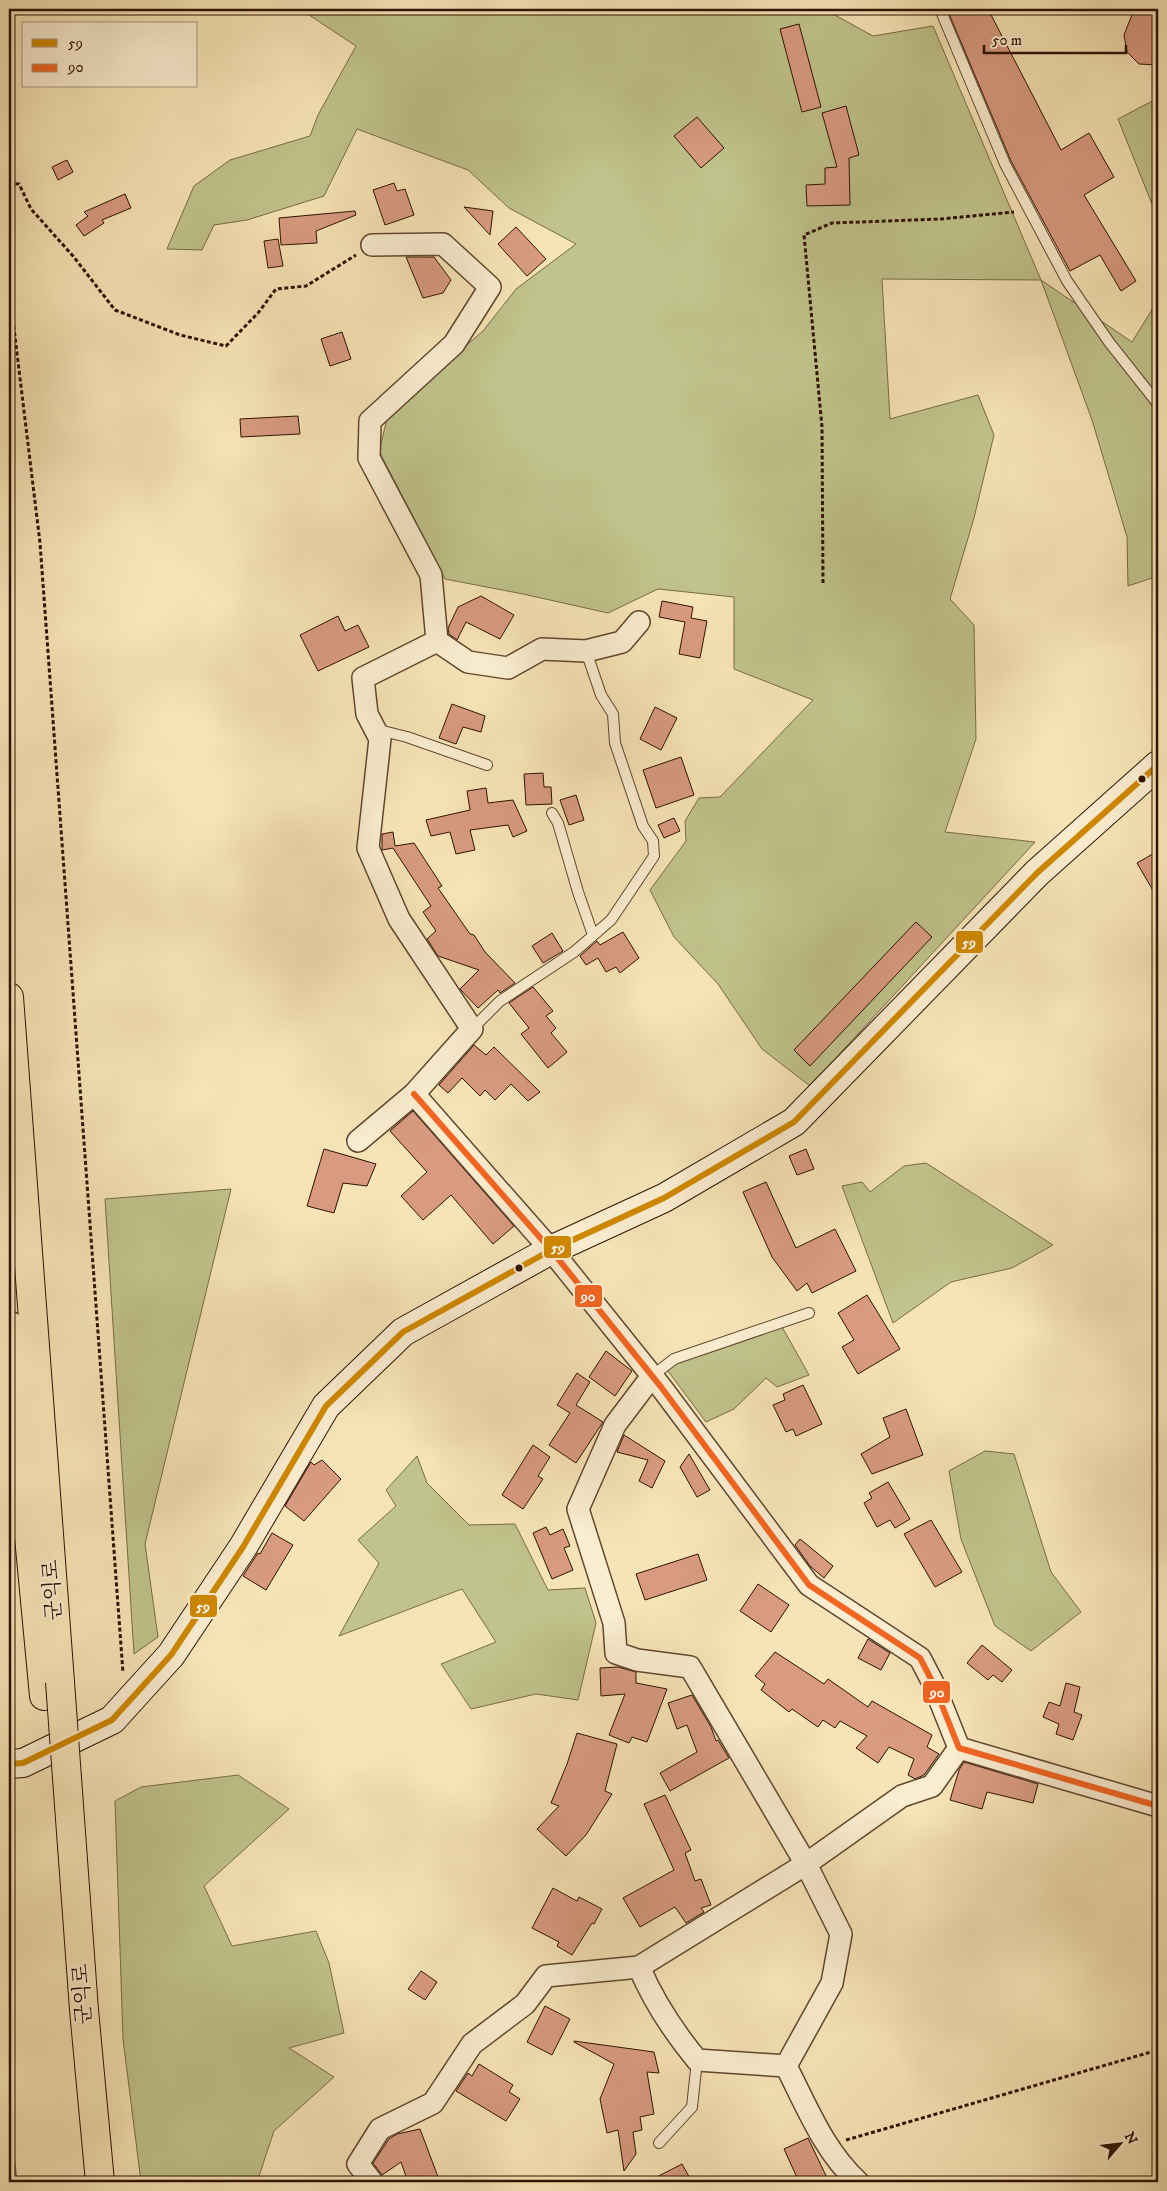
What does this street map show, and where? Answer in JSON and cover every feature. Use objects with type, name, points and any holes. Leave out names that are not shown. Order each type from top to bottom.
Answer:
[{"type":"highway","name":"군익로","points":[[9,998],[59,1783],[81,2182]]},
{"type":"highway","name":"군익로","points":[[9,1325],[52,1689]]},
{"type":"highway","name":"군익로","points":[[59,1783],[84,2010],[100,2182]]},
{"type":"street","points":[[372,245],[443,244],[490,287],[454,344],[370,421],[369,458],[431,575],[437,641]]},
{"type":"street","points":[[437,641],[468,662],[508,668],[542,649],[586,651],[622,642],[639,622]]},
{"type":"street","points":[[358,1141],[414,1094],[472,1029],[399,919],[368,848],[380,739],[367,714],[363,678],[437,641]]},
{"type":"street","points":[[9,1764],[23,1763],[112,1720],[164,1662],[243,1547],[326,1406],[403,1332],[551,1250],[664,1198],[794,1122],[1037,873],[1158,765]]},
{"type":"street","points":[[414,1094],[551,1250],[652,1376],[808,1584],[920,1658],[934,1682],[959,1748]]},
{"type":"street","points":[[652,1376],[615,1425],[578,1509],[614,1623],[616,1653],[637,1660],[690,1667],[806,1864],[841,1934],[832,1983],[786,2066]]},
{"type":"street","points":[[959,1748],[1158,1806]]},
{"type":"street","points":[[372,2182],[358,2164],[380,2128],[433,2103],[472,2044],[525,2004],[546,1976],[639,1967],[806,1864],[902,1796],[932,1786],[959,1748]]},
{"type":"street","points":[[639,1967],[650,1994],[674,2032],[697,2060],[786,2066]]},
{"type":"street","points":[[786,2066],[826,2145],[842,2167],[858,2182]]},
{"type":"lane","points":[[940,9],[1005,164],[1067,282],[1109,342],[1158,404]]},
{"type":"lane","points":[[472,1029],[500,1001],[574,952],[611,920],[654,856],[654,841],[643,826],[615,744],[613,714],[601,696],[586,651]]},
{"type":"lane","points":[[374,728],[407,737],[487,765]]},
{"type":"lane","points":[[552,813],[558,822],[578,892],[593,935]]},
{"type":"lane","points":[[652,1376],[674,1359],[808,1313]]},
{"type":"lane","points":[[658,2143],[692,2108],[697,2060]]},
{"type":"path","points":[[9,183],[19,184],[30,209],[73,256],[115,310],[180,335],[226,346],[258,313],[276,289],[306,286],[372,245]]},
{"type":"path","points":[[822,582],[822,427],[804,235],[832,222],[941,219],[1030,211]]},
{"type":"path","points":[[9,287],[40,543],[124,1669],[122,1677]]},
{"type":"path","points":[[826,2145],[1158,2050]]},
{"type":"green space","points":[[300,9],[824,9],[873,36],[933,26],[1041,280],[882,279],[890,419],[978,395],[994,435],[974,518],[950,599],[974,625],[976,739],[945,832],[1035,842],[810,1086],[762,1049],[718,984],[674,937],[650,890],[686,841],[685,821],[699,798],[720,797],[813,700],[734,669],[734,597],[658,589],[608,613],[445,579],[379,451],[389,411],[483,331],[516,289],[576,244],[509,208],[468,170],[357,129],[324,196],[247,220],[214,225],[202,250],[167,249],[194,186],[230,160],[310,136],[318,115],[356,46]]},
{"type":"green space","points":[[1158,98],[1158,219],[1118,119]]},
{"type":"green space","points":[[1041,280],[1132,342],[1158,300],[1158,576],[1128,586],[1127,537],[1092,420]]},
{"type":"green space","points":[[926,1163],[1053,1245],[1012,1268],[951,1282],[893,1323],[842,1186],[862,1182],[870,1192],[904,1166]]},
{"type":"green space","points":[[231,1189],[145,1544],[158,1637],[134,1654],[105,1199]]},
{"type":"green space","points":[[781,1325],[809,1375],[777,1387],[766,1378],[734,1409],[706,1422],[662,1363]]},
{"type":"green space","points":[[985,1451],[1014,1454],[1051,1572],[1081,1612],[1031,1651],[995,1626],[961,1539],[949,1471]]},
{"type":"green space","points":[[417,1456],[427,1483],[469,1525],[515,1524],[548,1590],[585,1588],[596,1623],[578,1700],[536,1694],[471,1709],[441,1664],[496,1642],[462,1589],[339,1636],[379,1563],[358,1540],[396,1506],[386,1490]]},
{"type":"green space","points":[[238,1775],[289,1809],[204,1886],[232,1946],[316,1931],[329,1963],[344,2033],[289,2048],[334,2077],[274,2131],[257,2182],[141,2182],[123,2039],[115,1801],[141,1787]]},
{"type":"building","points":[[947,9],[988,9],[1061,150],[1089,133],[1114,177],[1084,195],[1136,281],[1121,291],[1100,255],[1070,271],[1011,161]]},
{"type":"building","points":[[1133,12],[1158,14],[1158,65],[1139,64],[1127,52],[1124,35]]},
{"type":"building","points":[[799,24],[821,107],[802,112],[780,29]]},
{"type":"building","points":[[846,106],[859,155],[849,158],[850,205],[807,206],[806,185],[825,184],[825,168],[837,167],[822,113]]},
{"type":"building","points":[[697,117],[724,148],[701,168],[674,136]]},
{"type":"building","points":[[67,160],[73,172],[58,180],[52,167]]},
{"type":"building","points":[[394,183],[397,191],[405,189],[414,215],[385,225],[373,190]]},
{"type":"building","points":[[125,194],[131,208],[102,220],[104,223],[84,236],[76,225],[88,216],[84,212]]},
{"type":"building","points":[[464,207],[493,211],[490,235]]},
{"type":"building","points":[[355,211],[356,215],[316,231],[317,243],[281,245],[279,218]]},
{"type":"building","points":[[516,227],[546,259],[527,276],[498,244]]},
{"type":"building","points":[[278,239],[283,266],[268,268],[264,241]]},
{"type":"building","points":[[406,257],[434,257],[451,280],[443,293],[423,298]]},
{"type":"building","points":[[342,332],[351,359],[330,366],[321,339]]},
{"type":"building","points":[[298,416],[300,434],[241,437],[240,419]]},
{"type":"building","points":[[481,596],[514,615],[500,639],[466,622],[457,640],[449,634],[448,628],[458,607]]},
{"type":"building","points":[[662,601],[693,607],[691,618],[707,621],[700,658],[679,654],[685,622],[659,617]]},
{"type":"building","points":[[338,616],[345,631],[358,625],[369,647],[318,671],[300,635]]},
{"type":"building","points":[[452,704],[485,716],[481,732],[463,727],[456,744],[439,738]]},
{"type":"building","points":[[655,707],[677,718],[661,750],[640,739]]},
{"type":"building","points":[[681,757],[694,795],[656,808],[643,770]]},
{"type":"building","points":[[543,773],[544,787],[551,787],[552,804],[526,805],[524,774]]},
{"type":"building","points":[[486,788],[488,803],[513,800],[527,831],[513,837],[508,825],[470,830],[475,850],[456,854],[450,832],[431,836],[426,820],[470,810],[467,791]]},
{"type":"building","points":[[576,795],[584,820],[569,825],[560,800]]},
{"type":"building","points":[[674,818],[680,831],[664,838],[658,825]]},
{"type":"building","points":[[393,832],[395,846],[414,843],[442,886],[438,888],[470,934],[474,935],[485,952],[515,983],[500,993],[498,990],[478,1008],[460,989],[479,970],[438,956],[427,939],[436,931],[423,912],[431,906],[393,848],[382,850],[382,834]]},
{"type":"building","points":[[1158,851],[1158,899],[1137,863]]},
{"type":"building","points":[[916,922],[932,937],[810,1066],[794,1050]]},
{"type":"building","points":[[623,932],[639,958],[620,973],[616,967],[606,972],[598,958],[586,965],[580,956],[597,941],[600,945]]},
{"type":"building","points":[[552,933],[563,951],[543,963],[532,946]]},
{"type":"building","points":[[533,987],[553,1011],[546,1016],[556,1028],[551,1033],[567,1052],[548,1068],[521,1034],[529,1028],[509,1003]]},
{"type":"building","points":[[474,1045],[486,1055],[494,1047],[540,1092],[528,1101],[511,1084],[495,1100],[485,1090],[480,1096],[462,1078],[448,1093],[439,1085]]},
{"type":"building","points":[[413,1111],[514,1226],[493,1244],[451,1195],[423,1220],[401,1196],[427,1172],[390,1131]]},
{"type":"building","points":[[324,1149],[376,1164],[367,1186],[343,1183],[334,1213],[307,1206]]},
{"type":"building","points":[[806,1149],[814,1169],[797,1175],[789,1156]]},
{"type":"building","points":[[766,1182],[796,1248],[835,1229],[856,1271],[812,1293],[807,1283],[797,1291],[772,1257],[743,1192]]},
{"type":"building","points":[[867,1295],[900,1349],[858,1374],[842,1347],[854,1340],[838,1313]]},
{"type":"building","points":[[606,1351],[632,1371],[615,1396],[589,1377]]},
{"type":"building","points":[[577,1373],[590,1382],[576,1405],[603,1422],[576,1463],[549,1445],[570,1413],[557,1405]]},
{"type":"building","points":[[803,1385],[822,1424],[796,1436],[793,1429],[786,1432],[773,1405],[785,1400],[783,1394]]},
{"type":"building","points":[[906,1409],[923,1455],[872,1474],[861,1454],[890,1437],[883,1418]]},
{"type":"building","points":[[624,1435],[665,1461],[652,1488],[639,1481],[648,1460],[617,1452]]},
{"type":"building","points":[[533,1445],[550,1457],[538,1476],[543,1479],[523,1509],[502,1495]]},
{"type":"building","points":[[689,1454],[710,1490],[697,1497],[680,1467]]},
{"type":"building","points":[[322,1460],[341,1479],[304,1521],[285,1506],[311,1462],[314,1465]]},
{"type":"building","points":[[888,1482],[910,1519],[895,1528],[890,1520],[877,1527],[864,1503],[872,1498],[869,1493]]},
{"type":"building","points":[[931,1520],[962,1572],[935,1587],[904,1534]]},
{"type":"building","points":[[546,1527],[550,1535],[563,1529],[570,1546],[564,1548],[573,1570],[552,1579],[533,1533]]},
{"type":"building","points":[[272,1533],[293,1545],[266,1590],[243,1576],[258,1553],[260,1554]]},
{"type":"building","points":[[800,1539],[833,1566],[824,1578],[810,1566],[795,1545]]},
{"type":"building","points":[[698,1554],[707,1580],[645,1600],[636,1574]]},
{"type":"building","points":[[758,1584],[789,1605],[771,1632],[740,1611]]},
{"type":"building","points":[[868,1639],[890,1653],[881,1670],[858,1658]]},
{"type":"building","points":[[982,1645],[1012,1670],[1002,1682],[993,1675],[988,1680],[967,1663]]},
{"type":"building","points":[[775,1652],[824,1684],[828,1679],[868,1707],[872,1701],[932,1735],[927,1747],[939,1754],[924,1775],[915,1779],[908,1775],[914,1759],[889,1747],[878,1763],[856,1748],[867,1736],[840,1721],[835,1728],[823,1720],[818,1727],[792,1709],[789,1712],[761,1690],[765,1684],[755,1676]]},
{"type":"building","points":[[618,1667],[636,1672],[636,1683],[667,1689],[647,1742],[632,1737],[629,1743],[609,1735],[625,1694],[601,1696],[600,1668]]},
{"type":"building","points":[[1066,1683],[1080,1687],[1074,1712],[1082,1715],[1073,1740],[1056,1734],[1059,1724],[1043,1717],[1049,1702],[1060,1706]]},
{"type":"building","points":[[692,1695],[711,1727],[716,1741],[718,1740],[729,1758],[670,1791],[660,1773],[697,1752],[687,1725],[677,1729],[668,1703]]},
{"type":"building","points":[[577,1733],[617,1744],[605,1791],[612,1794],[586,1835],[566,1856],[537,1829],[559,1806],[551,1803]]},
{"type":"building","points":[[964,1762],[1038,1784],[1033,1803],[987,1792],[982,1809],[950,1800],[959,1770]]},
{"type":"building","points":[[665,1795],[691,1850],[685,1853],[695,1881],[701,1879],[711,1905],[701,1908],[704,1912],[686,1923],[675,1907],[640,1927],[623,1898],[674,1870],[644,1804]]},
{"type":"building","points":[[553,1888],[577,1901],[579,1897],[602,1909],[572,1955],[557,1946],[559,1942],[532,1928]]},
{"type":"building","points":[[421,1971],[437,1982],[425,2000],[408,1989]]},
{"type":"building","points":[[545,2006],[570,2019],[552,2055],[527,2042]]},
{"type":"building","points":[[574,2041],[654,2052],[659,2073],[647,2072],[654,2114],[640,2117],[642,2130],[633,2132],[636,2154],[624,2171],[618,2130],[607,2133],[600,2099],[614,2064]]},
{"type":"building","points":[[479,2064],[513,2085],[509,2092],[520,2099],[506,2121],[456,2091],[468,2073],[472,2076]]},
{"type":"building","points":[[420,2129],[440,2182],[425,2182],[422,2176],[408,2182],[401,2162],[382,2175],[373,2163],[389,2139],[397,2134]]},
{"type":"building","points":[[808,2138],[829,2182],[799,2182],[784,2149]]},
{"type":"building","points":[[682,2164],[692,2182],[647,2182]]},
{"type":"waterway","points":[[9,2131],[15,2182]]},
{"type":"transit line","name":"59","points":[[9,1764],[23,1763],[112,1720],[171,1655],[243,1547],[326,1406],[403,1332],[551,1250],[664,1198],[794,1122],[1037,873],[1158,765]]},
{"type":"transit line","name":"90","points":[[414,1094],[551,1250],[661,1387],[809,1585],[920,1658],[933,1683],[959,1748],[1158,1806]]}]
